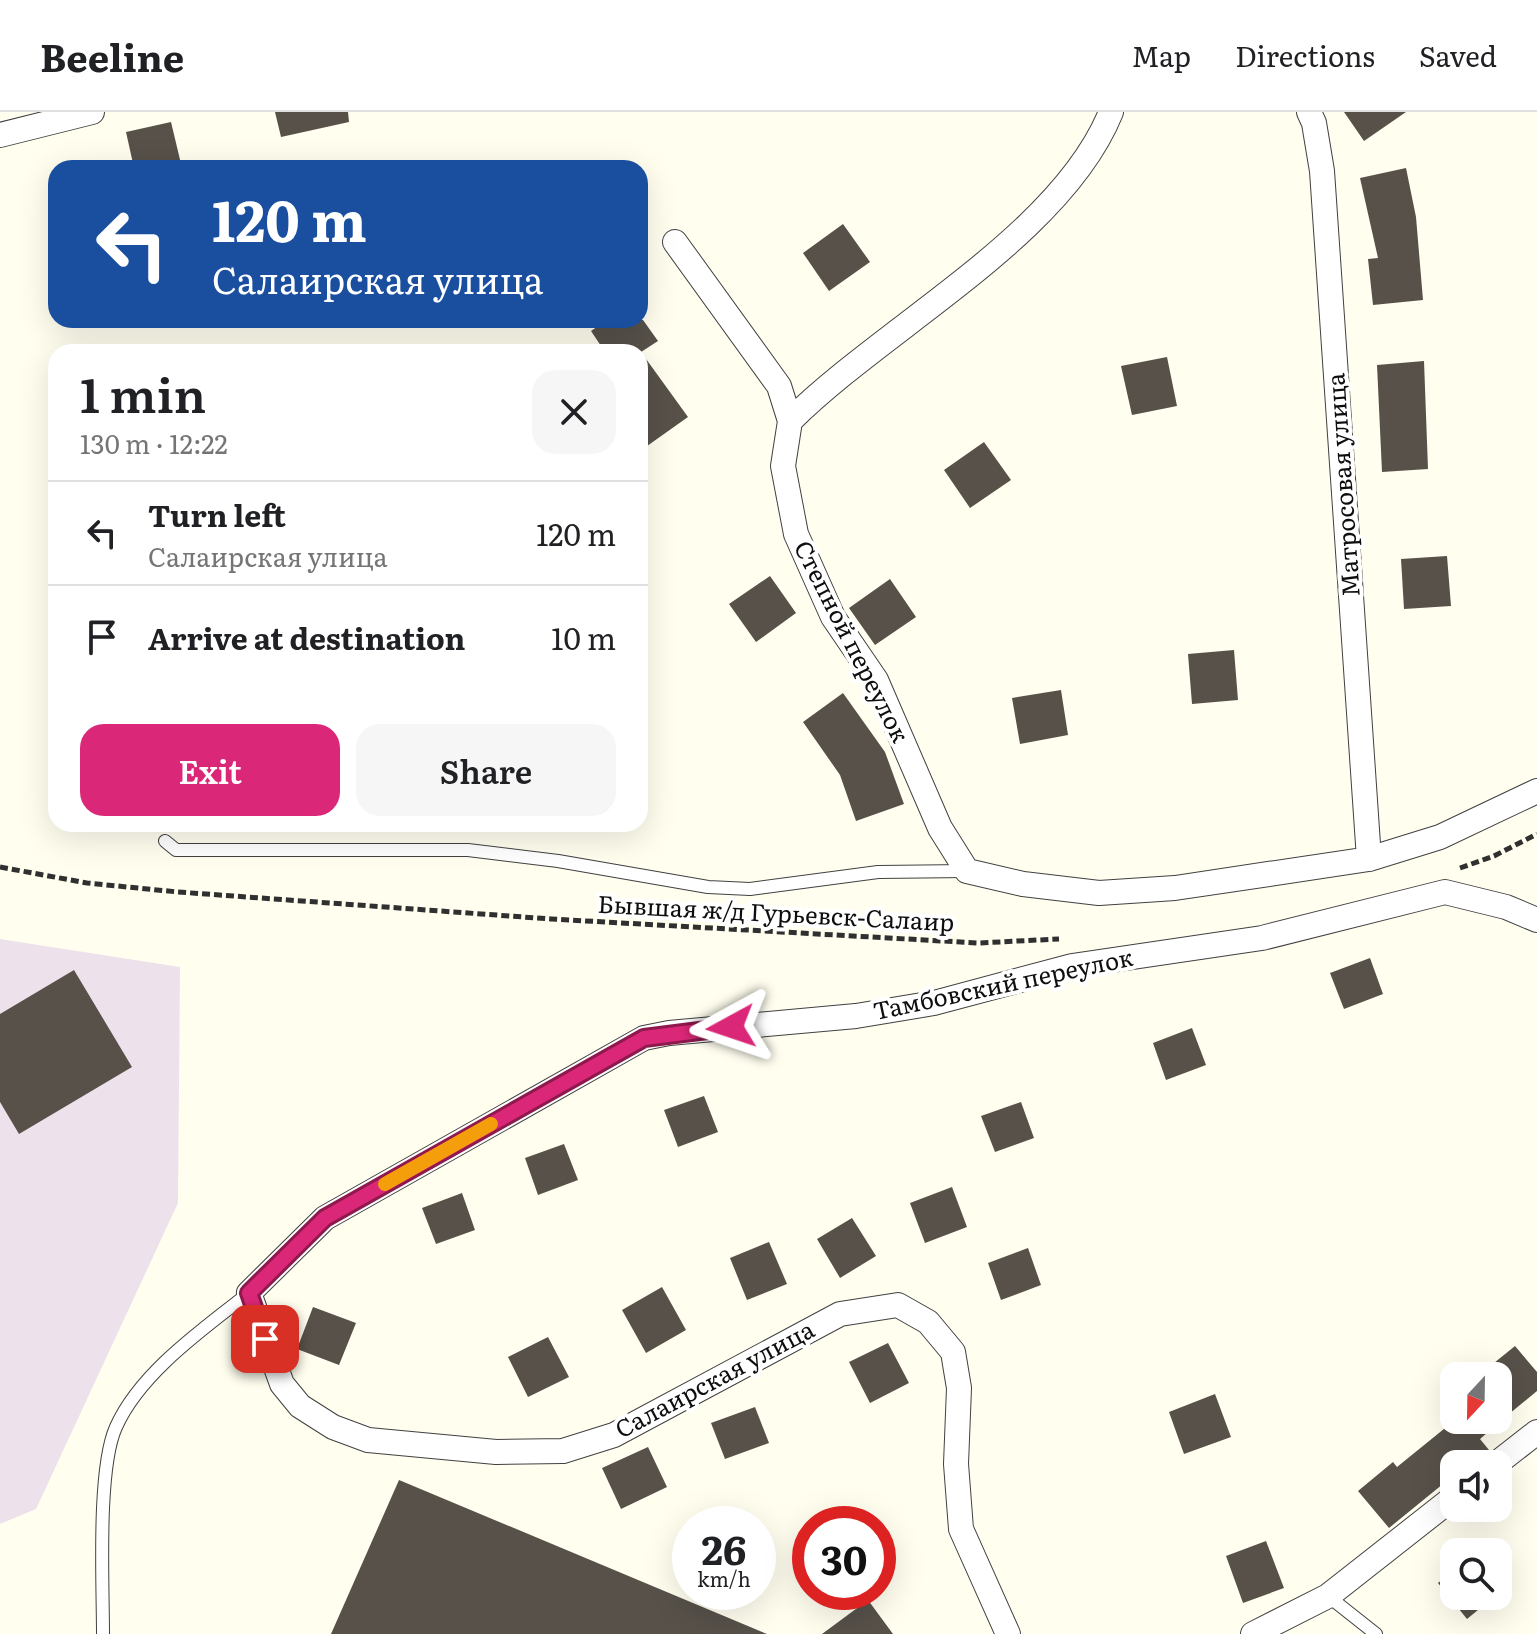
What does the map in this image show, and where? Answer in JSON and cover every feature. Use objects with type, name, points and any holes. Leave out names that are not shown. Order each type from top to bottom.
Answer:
[{"type":"street","points":[[0,135],[92,112]]},
{"type":"street","points":[[790,421],[833,379],[980,266],[1046,205],[1079,167],[1111,112]]},
{"type":"street","name":"Матросовая улица","points":[[1309,112],[1314,123],[1322,171],[1369,859]]},
{"type":"street","name":"Степной переулок","points":[[675,242],[779,386],[790,421],[783,466],[796,534],[833,617],[876,680],[940,828],[967,871]]},
{"type":"street","points":[[967,871],[1023,884],[1099,893],[1175,888],[1369,859],[1440,837],[1537,791]]},
{"type":"street","name":"Тамбовский переулок","points":[[249,1293],[325,1218],[644,1038],[856,1016],[934,1003],[1072,966],[1262,938],[1445,892],[1506,907],[1537,920]]},
{"type":"street","name":"Салаирская улица","points":[[249,1293],[282,1384],[300,1406],[333,1427],[368,1440],[496,1452],[563,1451],[614,1435],[840,1314],[898,1305],[928,1322],[953,1352],[959,1388],[956,1464],[961,1529],[1008,1634]]},
{"type":"street","points":[[1512,1452],[1537,1432]]},
{"type":"street","points":[[1253,1634],[1328,1596],[1440,1508]]},
{"type":"lane","points":[[165,841],[176,850],[468,850],[558,861],[708,887],[750,889],[878,872],[967,871]]},
{"type":"lane","points":[[103,1634],[107,1470],[115,1428],[139,1391],[191,1337],[249,1293]]},
{"type":"lane","points":[[1328,1596],[1376,1634]]},
{"type":"path","points":[[1456,869],[1494,856],[1537,834]]},
{"type":"path","name":"Бывшая ж/д Гурьевск-Салаир","points":[[0,867],[87,883],[163,891],[551,919],[978,943],[1062,939]]},
{"type":"shaded area","points":[[0,939],[180,967],[178,1203],[36,1509],[0,1524]]},
{"type":"building","points":[[275,112],[348,112],[349,122],[281,137]]},
{"type":"building","points":[[1344,112],[1406,112],[1364,141]]},
{"type":"building","points":[[171,122],[180,160],[132,160],[126,132]]},
{"type":"building","points":[[1406,168],[1416,217],[1423,300],[1373,305],[1368,259],[1378,258],[1360,178]]},
{"type":"building","points":[[843,224],[870,262],[829,291],[803,253]]},
{"type":"building","points":[[648,327],[658,341],[648,347],[648,344],[600,344],[591,331],[595,328]]},
{"type":"building","points":[[1167,357],[1177,406],[1132,415],[1121,366]]},
{"type":"building","points":[[1424,361],[1428,469],[1382,472],[1377,365]]},
{"type":"building","points":[[648,362],[688,417],[648,445]]},
{"type":"building","points":[[984,442],[1011,480],[970,508],[944,470]]},
{"type":"building","points":[[1447,556],[1451,606],[1404,609],[1401,559]]},
{"type":"building","points":[[770,576],[796,613],[756,642],[729,604]]},
{"type":"building","points":[[890,579],[916,617],[875,645],[849,608]]},
{"type":"building","points":[[1234,650],[1238,700],[1192,704],[1188,654]]},
{"type":"building","points":[[1061,690],[1068,735],[1020,744],[1012,698]]},
{"type":"building","points":[[843,693],[885,752],[904,804],[856,821],[840,775],[803,722]]},
{"type":"building","points":[[1370,958],[1383,994],[1344,1009],[1330,973]]},
{"type":"building","points":[[74,970],[132,1067],[19,1134],[0,1102],[0,1014]]},
{"type":"building","points":[[1192,1028],[1206,1065],[1166,1080],[1153,1043]]},
{"type":"building","points":[[704,1096],[718,1132],[678,1147],[664,1110]]},
{"type":"building","points":[[1021,1102],[1034,1138],[995,1152],[981,1116]]},
{"type":"building","points":[[564,1144],[578,1180],[538,1195],[525,1158]]},
{"type":"building","points":[[952,1187],[967,1227],[925,1243],[910,1203]]},
{"type":"building","points":[[462,1193],[475,1230],[436,1244],[422,1208]]},
{"type":"building","points":[[852,1218],[876,1256],[840,1278],[817,1239]]},
{"type":"building","points":[[769,1242],[787,1284],[747,1300],[730,1258]]},
{"type":"building","points":[[1028,1248],[1041,1285],[1001,1300],[988,1263]]},
{"type":"building","points":[[662,1287],[686,1330],[646,1353],[622,1310]]},
{"type":"building","points":[[313,1307],[356,1323],[339,1365],[297,1349]]},
{"type":"building","points":[[548,1337],[569,1377],[528,1397],[508,1357]]},
{"type":"building","points":[[888,1343],[909,1383],[870,1403],[849,1362]]},
{"type":"building","points":[[1515,1346],[1537,1372],[1537,1391],[1512,1412],[1512,1362],[1495,1362]]},
{"type":"building","points":[[1215,1394],[1231,1437],[1184,1454],[1169,1412]]},
{"type":"building","points":[[755,1407],[769,1443],[725,1459],[711,1423]]},
{"type":"building","points":[[1440,1432],[1486,1434],[1480,1439],[1489,1450],[1440,1450],[1440,1486],[1389,1528],[1358,1491],[1393,1462],[1397,1467]]},
{"type":"building","points":[[648,1447],[667,1487],[621,1509],[602,1468]]},
{"type":"building","points":[[399,1480],[672,1594],[672,1610],[710,1610],[767,1634],[331,1634]]},
{"type":"building","points":[[1266,1541],[1284,1588],[1243,1603],[1226,1556]]},
{"type":"building","points":[[854,1610],[875,1610],[893,1634],[822,1634]]},
{"type":"building","points":[[1460,1610],[1478,1610],[1467,1619]]},
{"type":"slow traffic","points":[[385,1184],[491,1124]]},
{"type":"route","points":[[265,1339],[249,1293],[325,1218],[644,1038],[731,1027]]}]
